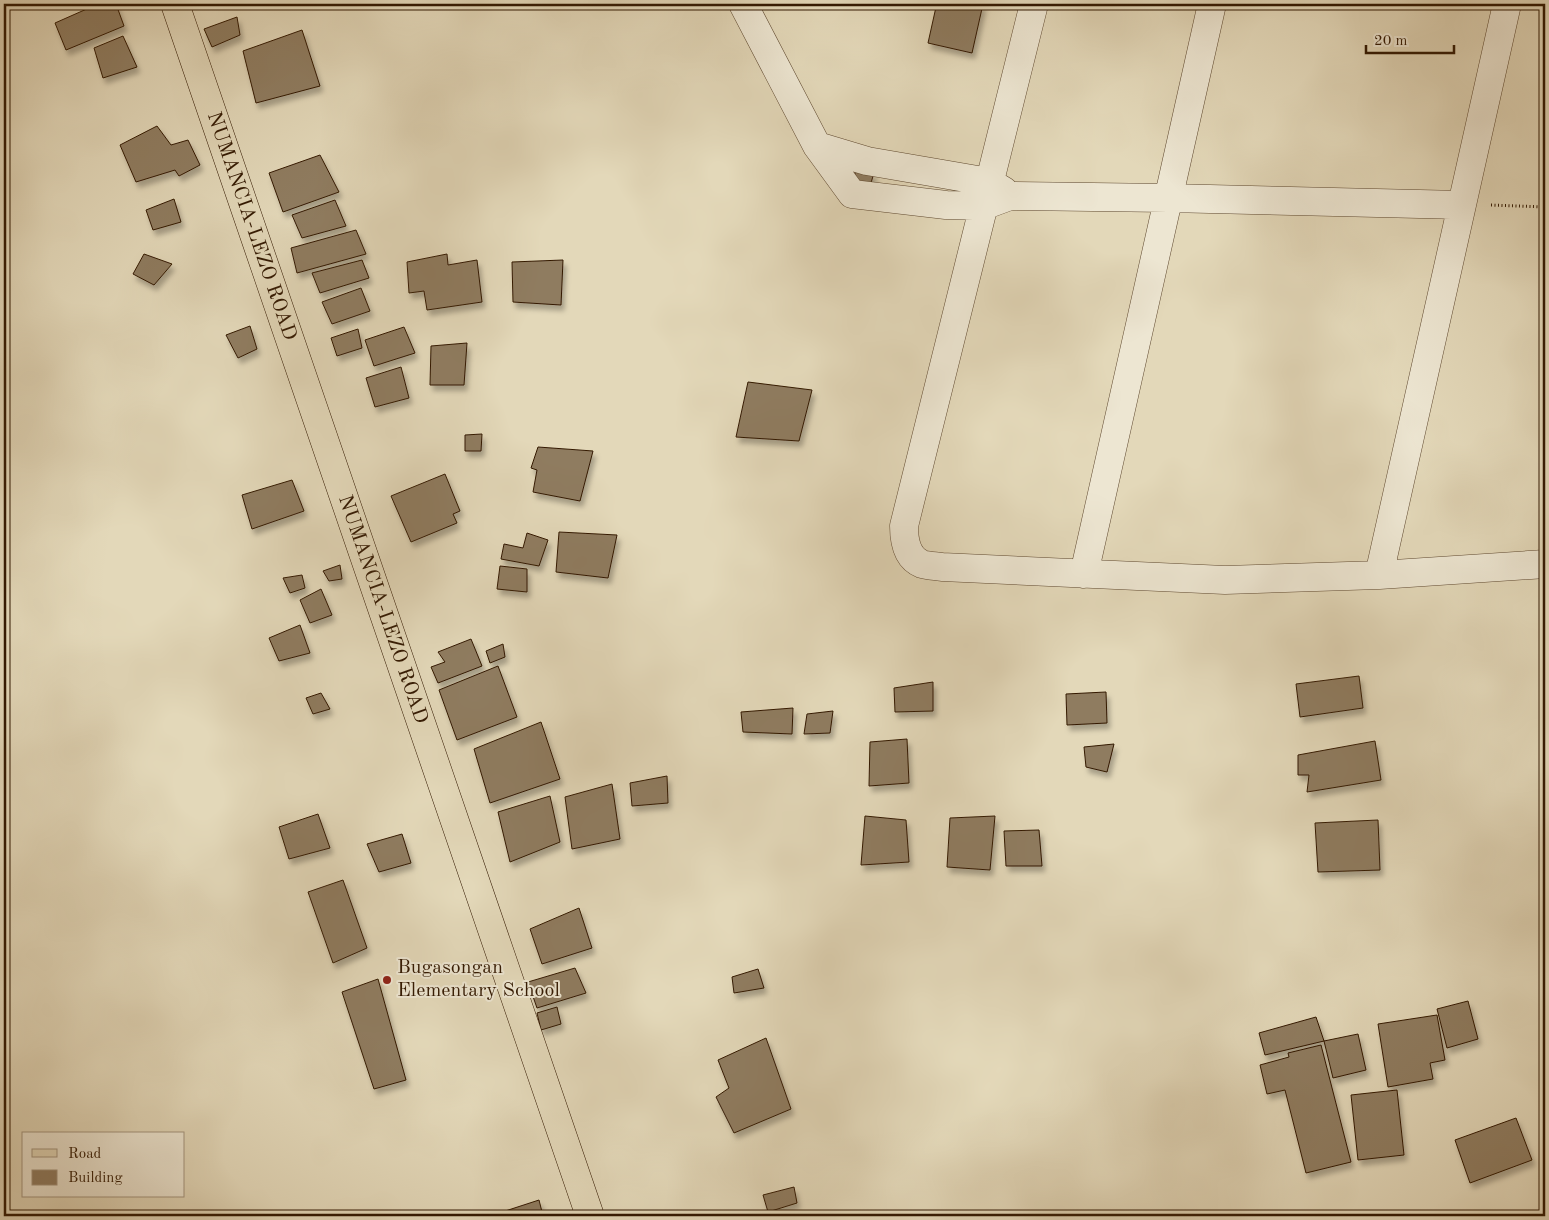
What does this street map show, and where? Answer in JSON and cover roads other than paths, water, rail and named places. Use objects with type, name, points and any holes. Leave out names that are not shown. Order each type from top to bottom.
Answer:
[{"type":"main road","name":"NUMANCIA-LEZO ROAD","points":[[175,4],[590,1216]]},
{"type":"street","points":[[743,4],[817,146],[852,194],[946,205],[994,194]]},
{"type":"street","points":[[1034,4],[994,194],[904,526],[904,543],[911,555],[922,564],[942,567],[1225,580],[1379,575],[1545,564]]},
{"type":"street","points":[[1084,574],[1212,4]]},
{"type":"street","points":[[1379,575],[1507,4]]},
{"type":"street","points":[[817,146],[994,194],[1462,205]]},
{"type":"place","name":"Bugasongan Elementary School","points":[[387,980]]}]
